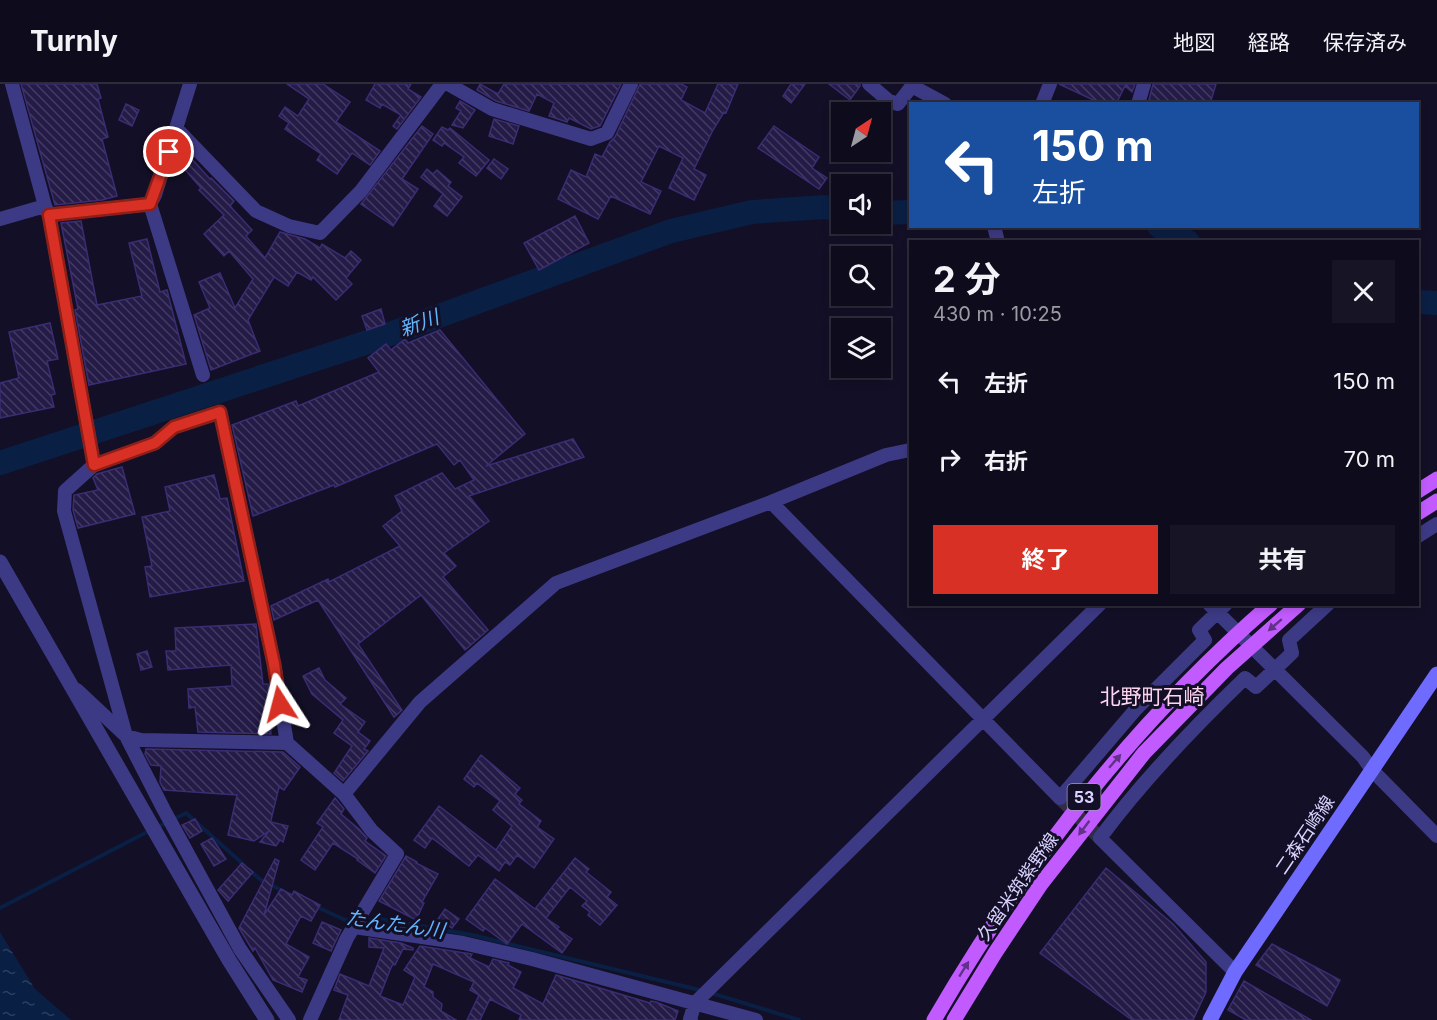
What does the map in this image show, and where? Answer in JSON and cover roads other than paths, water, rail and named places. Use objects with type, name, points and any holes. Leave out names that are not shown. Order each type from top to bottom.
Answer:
[{"type":"main road","points":[[1419,490],[1437,479]]},
{"type":"main road","points":[[1419,512],[1437,501]]},
{"type":"main road","name":"久留米筑紫野線","points":[[934,1020],[1004,905],[1086,794],[1163,708],[1239,632],[1269,606]]},
{"type":"main road","name":"久留米筑紫野線","points":[[954,1020],[994,953],[1041,884],[1144,753],[1227,668],[1297,606]]},
{"type":"main road","name":"二森石崎線","points":[[1210,1020],[1235,972],[1437,674]]},
{"type":"street","points":[[12,84],[47,211],[94,465]]},
{"type":"street","points":[[190,84],[177,129],[150,204],[203,375]]},
{"type":"street","points":[[177,129],[256,212],[289,226],[320,233],[361,190],[442,84]]},
{"type":"street","points":[[448,84],[492,109],[591,139],[607,133],[631,84]]},
{"type":"street","points":[[868,84],[889,101],[898,104],[912,86],[941,102]]},
{"type":"street","points":[[1043,102],[1050,84]]},
{"type":"street","points":[[1139,102],[1144,84]]},
{"type":"street","points":[[0,219],[47,211],[150,204]]},
{"type":"street","points":[[290,1020],[240,949],[126,736],[64,511],[65,491],[94,465],[155,443],[174,427],[220,412],[274,664],[287,743],[344,794],[372,831],[397,854],[347,938],[310,1020]]},
{"type":"street","points":[[344,794],[420,702],[556,583],[886,456],[909,450]]},
{"type":"street","points":[[771,502],[1060,798],[1136,710],[1205,640],[1199,630],[1218,607],[1251,646],[1363,757],[1372,770],[1437,836]]},
{"type":"street","points":[[1419,536],[1437,524]]},
{"type":"street","points":[[0,562],[229,960],[267,1020]]},
{"type":"street","points":[[691,1020],[695,1003],[1098,606]]},
{"type":"street","points":[[1235,972],[1100,838],[1151,773],[1218,703],[1245,678],[1256,687],[1292,653],[1289,639],[1327,606]]},
{"type":"street","points":[[69,683],[126,736],[141,740],[287,743]]},
{"type":"street","points":[[354,927],[463,943],[532,959],[756,1020]]},
{"type":"water","points":[[0,932],[35,989],[71,1020],[0,1020]]},
{"type":"waterway","name":"新川","points":[[0,463],[365,343],[671,231],[752,212],[831,208]]},
{"type":"waterway","name":"新川","points":[[891,213],[909,212]]},
{"type":"waterway","name":"新川","points":[[1163,228],[1184,240]]},
{"type":"waterway","name":"新川","points":[[1419,302],[1437,303]]},
{"type":"waterway","name":"たんたん川","points":[[158,827],[186,813],[244,865]]},
{"type":"waterway","name":"たんたん川","points":[[0,908],[151,830]]},
{"type":"waterway","name":"たんたん川","points":[[249,870],[261,880],[283,891]]},
{"type":"waterway","name":"たんたん川","points":[[315,906],[345,920],[355,920]]},
{"type":"waterway","name":"たんたん川","points":[[362,920],[380,919],[472,935],[704,991]]},
{"type":"waterway","name":"たんたん川","points":[[711,993],[799,1020]]},
{"type":"tunnel","points":[[1060,798],[1100,838]]},
{"type":"district","name":"北野町石崎","points":[[1152,697]]}]
